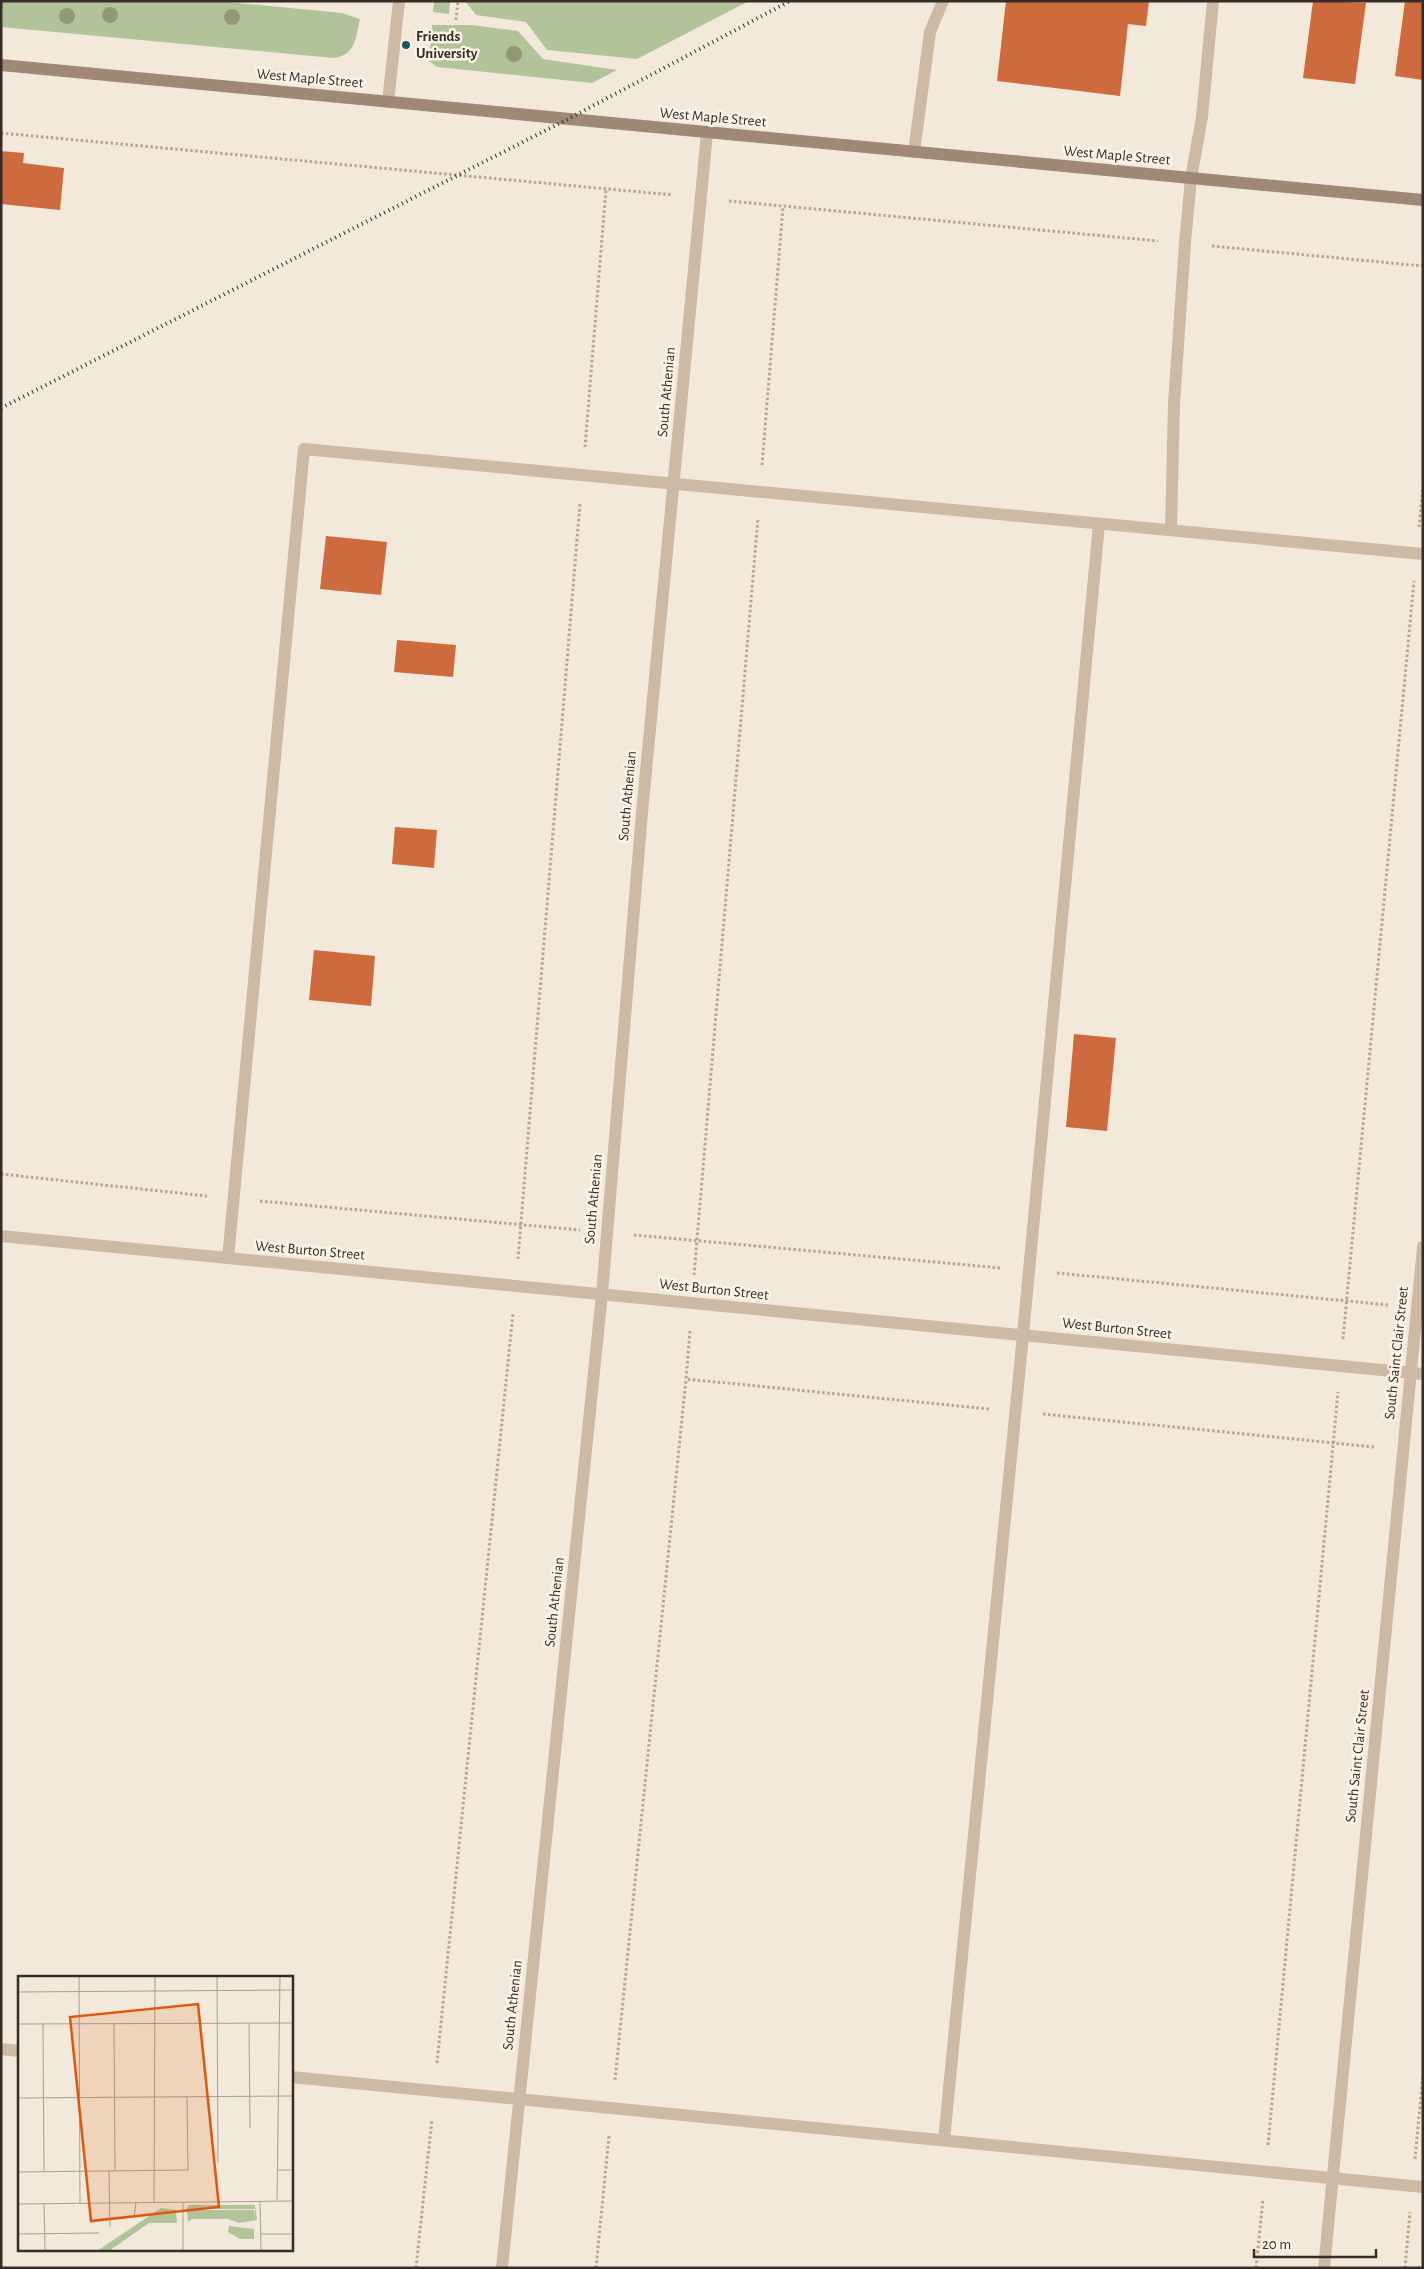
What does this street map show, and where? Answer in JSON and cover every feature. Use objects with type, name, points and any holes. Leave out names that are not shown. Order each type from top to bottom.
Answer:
[{"type":"street","points":[[388,102],[400,1]]},
{"type":"street","points":[[914,152],[930,32],[943,1]]},
{"type":"street","points":[[1171,530],[1174,404],[1192,178],[1202,117],[1213,1]]},
{"type":"street","name":"West Maple Street","points":[[1,65],[1423,200]]},
{"type":"street","name":"South Athenian","points":[[502,2268],[602,1294],[642,813],[707,133]]},
{"type":"street","points":[[228,1258],[304,449],[1423,554]]},
{"type":"street","points":[[944,2140],[1100,524]]},
{"type":"street","name":"West Burton Street","points":[[1,1236],[1417,1373]]},
{"type":"street","name":"South Saint Clair Street","points":[[1324,2268],[1403,1450],[1417,1373],[1417,1308],[1423,1247]]},
{"type":"street","points":[[1,2049],[18,2051]]},
{"type":"street","points":[[292,2077],[1423,2187]]},
{"type":"path","points":[[456,20],[458,1]]},
{"type":"path","points":[[416,2268],[508,1380],[606,189]]},
{"type":"path","points":[[596,2268],[686,1379],[783,207]]},
{"type":"path","points":[[1,1174],[234,1198],[1417,1308]]},
{"type":"path","points":[[686,1379],[1403,1450]]},
{"type":"green space","points":[[1,1],[217,1],[342,13],[360,19],[356,39],[350,50],[340,57],[333,58],[1,27]]},
{"type":"green space","points":[[434,1],[450,1],[449,14],[433,12]]},
{"type":"green space","points":[[465,1],[749,1],[637,59],[547,50],[526,22],[476,15]]},
{"type":"green space","points":[[432,25],[472,25],[518,31],[543,59],[617,70],[592,83],[437,67],[429,61]]},
{"type":"building","points":[[1006,1],[1149,1],[1146,26],[1128,24],[1120,96],[997,81]]},
{"type":"building","points":[[1313,1],[1366,3],[1355,84],[1303,78]]},
{"type":"building","points":[[1405,1],[1423,2],[1423,80],[1395,76]]},
{"type":"building","points":[[1,151],[24,153],[23,163],[64,168],[60,210],[1,204]]},
{"type":"building","points":[[326,536],[387,542],[381,595],[320,589]]},
{"type":"building","points":[[397,640],[456,645],[453,677],[394,672]]},
{"type":"building","points":[[395,827],[437,830],[434,868],[392,864]]},
{"type":"building","points":[[314,950],[375,956],[371,1006],[309,1000]]},
{"type":"building","points":[[1074,1034],[1116,1038],[1107,1131],[1066,1127]]},
{"type":"railway","points":[[1,408],[568,119],[790,1]]},
{"type":"place","name":"Friends University","points":[[406,45]]}]
